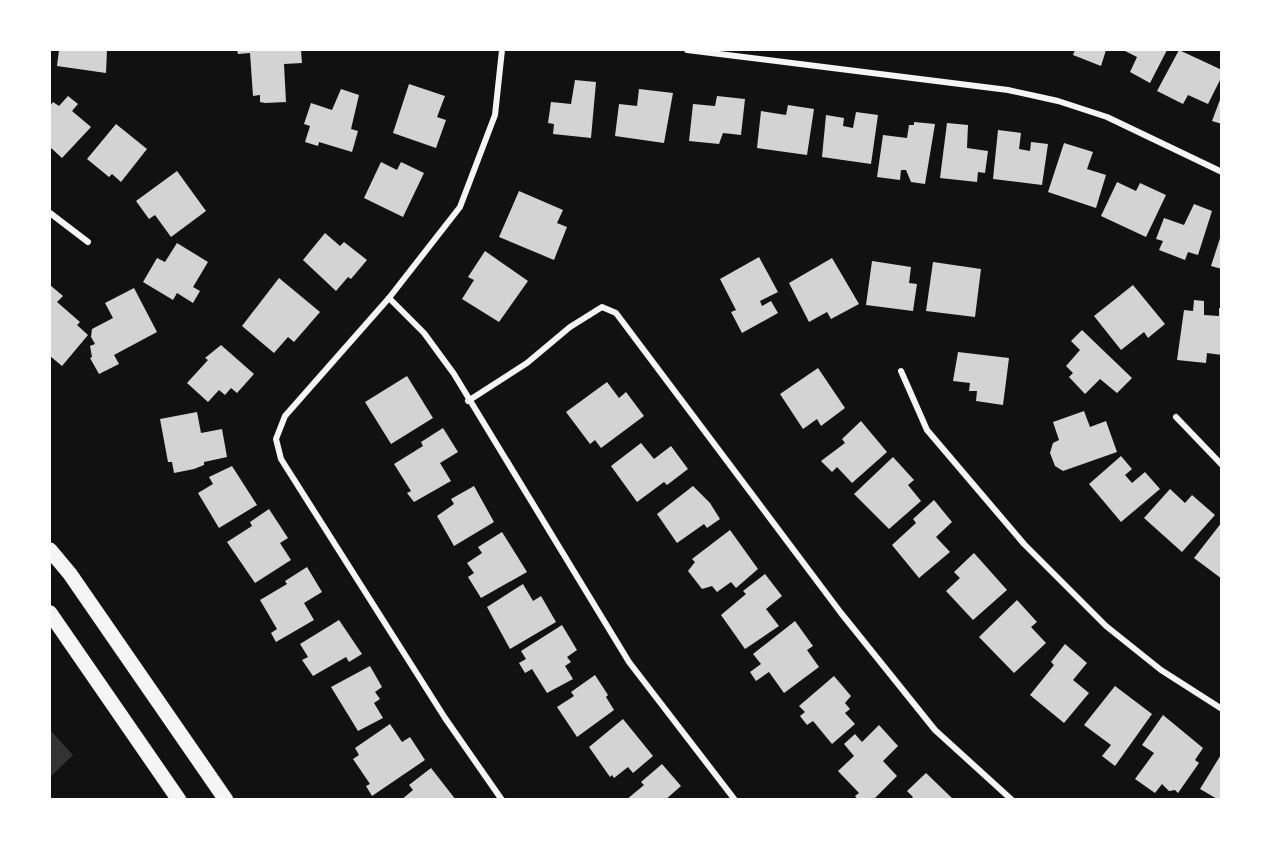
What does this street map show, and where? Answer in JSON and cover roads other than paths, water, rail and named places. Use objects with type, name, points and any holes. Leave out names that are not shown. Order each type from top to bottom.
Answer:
[{"type":"main road","points":[[50,550],[77,584],[226,800]]},
{"type":"main road","points":[[50,613],[179,800]]},
{"type":"street","points":[[502,50],[495,115],[460,207],[389,298],[285,416],[276,439],[281,459],[445,718],[502,800]]},
{"type":"street","points":[[687,50],[1008,90],[1058,101],[1107,117],[1221,172]]},
{"type":"street","points":[[50,213],[88,242]]},
{"type":"street","points":[[389,298],[424,333],[454,374],[468,401],[629,662],[735,800]]},
{"type":"street","points":[[468,401],[527,363],[570,327],[602,307],[616,313],[841,613],[934,730],[1012,800]]},
{"type":"street","points":[[901,371],[927,430],[1024,544],[1106,626],[1161,670],[1221,709]]},
{"type":"street","points":[[1176,417],[1221,465]]}]
